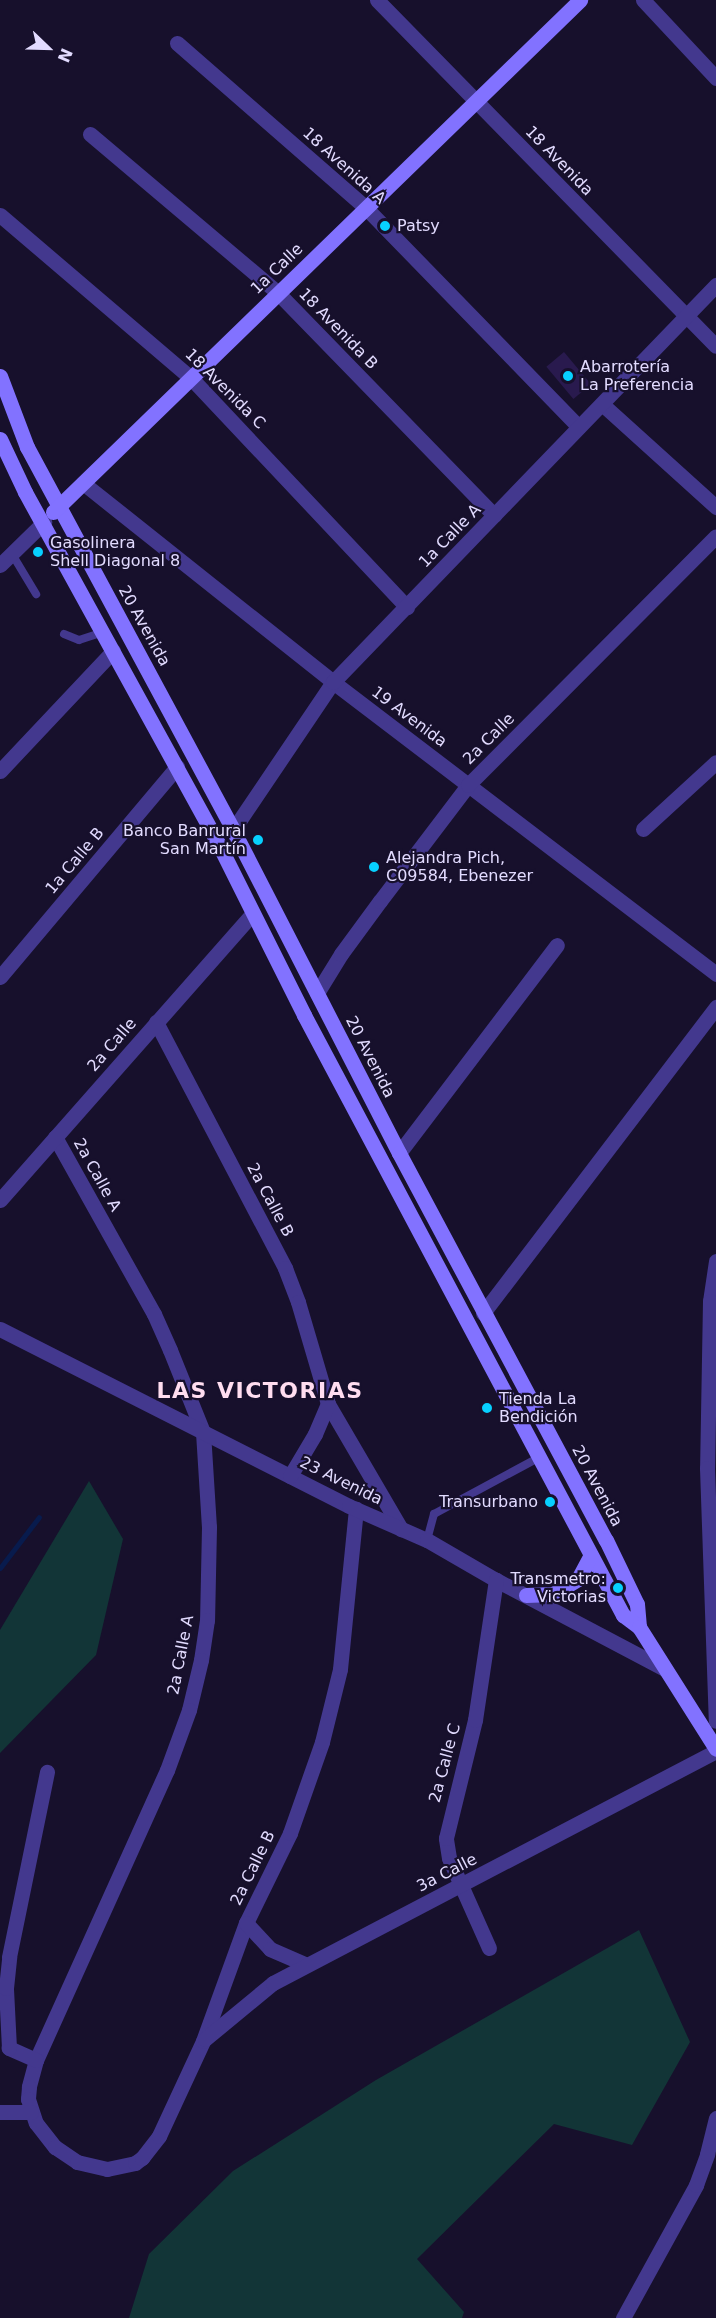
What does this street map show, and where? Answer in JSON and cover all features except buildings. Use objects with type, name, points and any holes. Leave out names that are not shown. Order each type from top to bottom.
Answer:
[{"type":"street","name":"18 Avenida","points":[[376,0],[716,346]]},
{"type":"street","name":"1a Calle","points":[[0,565],[580,0]]},
{"type":"street","points":[[643,0],[716,78]]},
{"type":"street","name":"18 Avenida A","points":[[177,43],[366,208],[579,428]]},
{"type":"street","name":"18 Avenida B","points":[[90,134],[278,293],[494,516]]},
{"type":"street","name":"18 Avenida C","points":[[0,215],[191,378],[407,607]]},
{"type":"street","name":"1a Calle A","points":[[233,830],[333,682],[716,285]]},
{"type":"street","name":"20 Avenida","points":[[0,376],[27,447],[58,507],[233,830],[399,1153],[637,1604],[639,1627]]},
{"type":"street","points":[[602,404],[716,507]]},
{"type":"street","name":"20 Avenida","points":[[0,439],[25,492],[44,522],[177,767],[380,1160],[472,1328],[623,1615],[639,1627],[716,1750]]},
{"type":"street","name":"19 Avenida","points":[[83,483],[333,682],[716,974]]},
{"type":"street","name":"2a Calle","points":[[317,993],[341,954],[468,785],[716,536]]},
{"type":"street","points":[[0,771],[113,651]]},
{"type":"street","points":[[642,829],[716,762]]},
{"type":"street","name":"1a Calle B","points":[[0,977],[177,767]]},
{"type":"street","name":"2a Calle","points":[[0,1200],[252,914]]},
{"type":"street","points":[[399,1153],[557,945]]},
{"type":"street","points":[[472,1328],[716,1007]]},
{"type":"street","name":"2a Calle B","points":[[156,1022],[285,1268],[298,1302],[328,1404],[401,1529]]},
{"type":"street","name":"2a Calle A","points":[[31,2112],[28,2099],[36,2060],[166,1770],[189,1710],[203,1651],[210,1591],[209,1527],[202,1432],[154,1314],[55,1137]]},
{"type":"street","points":[[716,1261],[710,1301],[707,1468],[716,1721]]},
{"type":"street","name":"23 Avenida","points":[[0,1329],[356,1509],[427,1540],[496,1581],[664,1669]]},
{"type":"street","points":[[290,1476],[315,1434],[328,1404]]},
{"type":"street","name":"2a Calle B","points":[[31,2112],[36,2123],[55,2147],[76,2162],[107,2169],[135,2163],[142,2158],[159,2136],[203,2040],[246,1923],[290,1833],[308,1784],[332,1706],[340,1669],[356,1509]]},
{"type":"street","points":[[526,1595],[553,1594],[578,1579],[591,1556]]},
{"type":"street","name":"2a Calle C","points":[[489,1948],[446,1850],[447,1827],[477,1708],[496,1581]]},
{"type":"street","name":"3a Calle","points":[[203,2040],[273,1983],[462,1886],[716,1750]]},
{"type":"street","points":[[36,2060],[9,2048],[6,1988],[9,1957],[47,1772]]},
{"type":"street","points":[[246,1923],[270,1949],[307,1965]]},
{"type":"street","points":[[0,2112],[31,2112]]},
{"type":"street","points":[[623,2318],[696,2185],[716,2118]]},
{"type":"lane","points":[[12,554],[36,594]]},
{"type":"lane","points":[[64,634],[79,640],[103,632]]},
{"type":"lane","points":[[427,1540],[434,1514],[540,1457]]},
{"type":"green space","points":[[89,1481],[123,1539],[96,1655],[0,1753],[0,1630]]},
{"type":"green space","points":[[639,1930],[690,2042],[632,2145],[554,2124],[417,2259],[464,2312],[462,2318],[129,2318],[149,2254],[233,2171],[376,2080]]},
{"type":"waterway","points":[[0,1568],[39,1517]]},
{"type":"place","name":"Patsy","points":[[385,226]]},
{"type":"place","name":"Abarrotería La Preferencia","points":[[568,376]]},
{"type":"place","name":"Gasolinera Shell Diagonal 8","points":[[38,552]]},
{"type":"place","name":"Banco Banrural San Martín","points":[[258,840]]},
{"type":"place","name":"Alejandra Pich, C09584, Ebenezer","points":[[374,867]]},
{"type":"place","name":"Tienda La Bendición","points":[[487,1408]]},
{"type":"place","name":"Transurbano","points":[[550,1502]]},
{"type":"place","name":"Transmetro: Victorias","points":[[618,1588]]},
{"type":"district","name":"LAS VICTORIAS","points":[[260,1391]]}]
